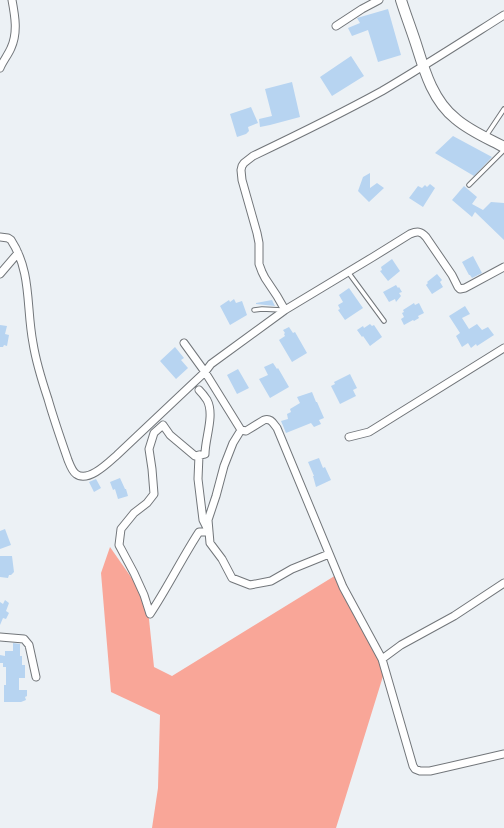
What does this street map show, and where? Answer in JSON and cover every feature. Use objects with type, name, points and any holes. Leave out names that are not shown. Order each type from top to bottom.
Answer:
[{"type":"main road","points":[[401,0],[423,66],[430,84],[440,102],[455,119],[472,131],[504,147]]},
{"type":"street","points":[[0,68],[11,48],[15,34],[12,0]]},
{"type":"street","points":[[336,26],[379,0]]},
{"type":"street","points":[[285,310],[262,272],[259,264],[259,243],[240,170],[244,163],[253,156],[327,120],[382,90],[504,15]]},
{"type":"street","points":[[0,237],[11,240],[23,263],[26,277],[30,325],[35,355],[42,382],[68,460],[72,469],[77,475],[84,477],[96,472],[117,455],[205,372],[211,364],[285,310],[410,234],[419,231],[423,233],[460,289],[465,288],[504,267]]},
{"type":"street","points":[[0,274],[18,253]]},
{"type":"street","points":[[184,343],[205,372],[242,430]]},
{"type":"street","points":[[349,437],[368,432],[504,348]]},
{"type":"street","points":[[200,390],[208,402],[210,415],[204,454],[195,456],[170,435],[163,425],[154,433],[149,449],[154,494],[147,503],[134,513],[121,529],[119,545],[144,595],[150,614],[161,598],[199,532],[209,532]]},
{"type":"street","points":[[242,430],[246,431],[267,419],[272,421],[277,428],[343,587],[382,659],[407,747],[415,769],[420,771],[430,771],[504,754]]},
{"type":"street","points":[[242,430],[233,443],[224,466],[208,520],[210,543],[222,559],[232,578],[250,585],[272,580],[292,569],[329,554]]},
{"type":"street","points":[[199,455],[198,479],[203,520],[209,532]]},
{"type":"street","points":[[382,659],[401,644],[454,616],[504,583]]},
{"type":"street","points":[[0,637],[24,639],[26,641],[29,645],[36,677]]},
{"type":"lane","points":[[486,137],[504,109]]},
{"type":"lane","points":[[469,185],[504,150]]},
{"type":"lane","points":[[348,272],[384,321]]},
{"type":"lane","points":[[254,310],[262,308],[285,310]]},
{"type":"shaded area","points":[[110,547],[147,600],[154,667],[172,676],[341,572],[384,673],[336,828],[152,828],[158,788],[160,715],[111,692],[101,573]]},
{"type":"building","points":[[388,9],[401,55],[378,62],[368,30],[352,36],[348,28],[360,23],[357,18]]},
{"type":"building","points":[[351,56],[364,76],[332,96],[320,77]]},
{"type":"building","points":[[292,82],[300,117],[260,127],[259,119],[272,116],[265,89]]},
{"type":"building","points":[[251,107],[258,123],[248,127],[249,131],[246,134],[237,137],[230,114]]},
{"type":"building","points":[[453,136],[492,157],[474,176],[435,153]]},
{"type":"building","points":[[370,173],[370,188],[377,183],[384,188],[369,202],[358,191],[363,177]]},
{"type":"building","points":[[430,184],[435,188],[423,207],[409,198],[418,186],[422,188],[425,185],[427,187]]},
{"type":"building","points":[[464,186],[477,197],[472,204],[483,210],[491,202],[504,203],[504,240],[475,212],[472,217],[452,200]]},
{"type":"building","points":[[473,256],[482,273],[472,278],[462,262]]},
{"type":"building","points":[[392,259],[400,271],[388,281],[380,271],[382,270],[381,267]]},
{"type":"building","points":[[437,274],[442,280],[440,282],[443,287],[432,294],[426,285],[428,283],[427,282]]},
{"type":"building","points":[[396,285],[402,292],[399,293],[401,296],[396,302],[395,299],[389,302],[383,292]]},
{"type":"building","points":[[349,288],[363,308],[345,320],[338,310],[340,309],[338,305],[343,302],[339,295]]},
{"type":"building","points":[[234,299],[236,303],[242,301],[247,315],[230,325],[220,306],[229,300],[230,302]]},
{"type":"building","points":[[272,300],[275,306],[256,304],[256,303]]},
{"type":"building","points":[[414,303],[415,305],[419,303],[424,313],[418,316],[419,318],[414,321],[413,320],[404,325],[401,319],[404,317],[402,313],[404,312],[403,310]]},
{"type":"building","points":[[465,306],[470,314],[462,318],[469,329],[477,324],[482,330],[488,327],[494,335],[477,346],[476,344],[471,348],[468,343],[462,347],[456,336],[460,333],[449,316]]},
{"type":"building","points":[[370,324],[372,326],[374,325],[382,337],[370,346],[357,330]]},
{"type":"building","points":[[0,325],[7,326],[5,334],[9,335],[7,346],[4,345],[3,347],[0,347]]},
{"type":"building","points":[[289,327],[293,333],[295,332],[307,353],[292,362],[279,340],[285,336],[283,330]]},
{"type":"building","points":[[175,347],[184,358],[181,360],[188,368],[176,379],[160,361]]},
{"type":"building","points":[[273,363],[277,369],[278,368],[289,387],[270,398],[259,379],[268,375],[264,367]]},
{"type":"building","points":[[238,369],[249,388],[237,394],[227,375]]},
{"type":"building","points":[[350,374],[357,388],[353,390],[356,396],[340,404],[331,386],[335,384],[334,382]]},
{"type":"building","points":[[312,392],[324,418],[319,420],[321,424],[314,427],[311,423],[286,433],[281,421],[288,419],[287,414],[291,412],[290,409],[300,403],[297,397]]},
{"type":"building","points":[[319,458],[323,468],[325,467],[331,480],[316,487],[314,476],[308,462]]},
{"type":"building","points":[[120,478],[128,496],[118,499],[115,489],[113,490],[110,482]]},
{"type":"building","points":[[96,479],[101,488],[94,492],[89,482]]},
{"type":"building","points":[[5,529],[11,545],[0,549],[0,531]]},
{"type":"building","points":[[0,556],[12,556],[14,572],[9,575],[8,578],[0,577]]},
{"type":"building","points":[[5,600],[9,603],[6,611],[9,613],[6,619],[3,618],[0,625],[0,602],[3,604]]},
{"type":"building","points":[[13,643],[20,644],[22,665],[25,665],[25,678],[19,678],[19,690],[27,690],[27,696],[25,697],[26,700],[21,702],[4,702],[6,667],[3,667],[3,663],[0,663],[0,655],[5,656],[5,651],[13,651]]}]
